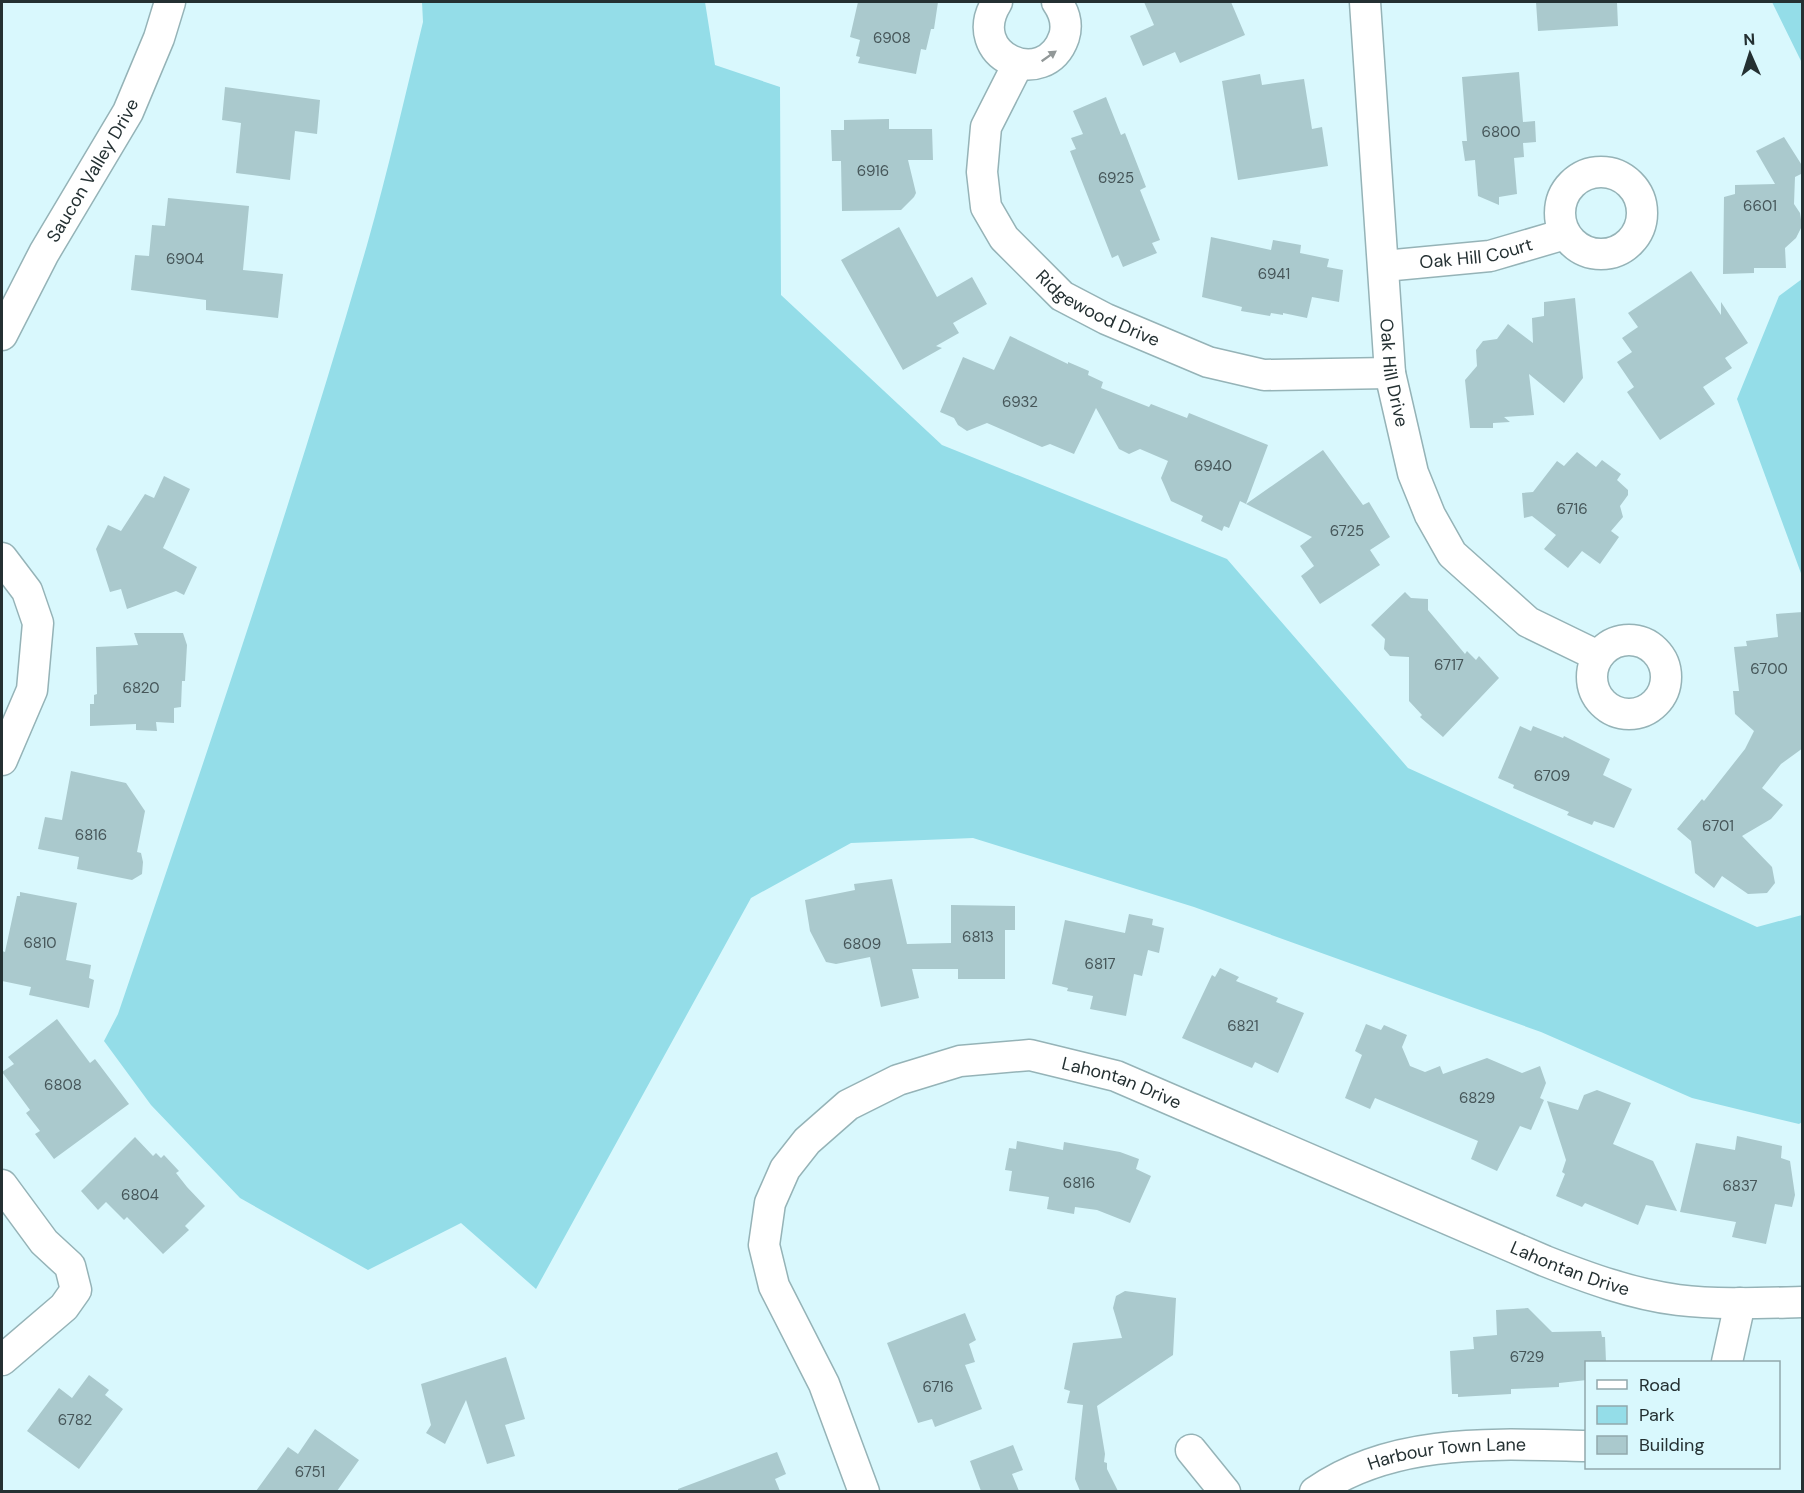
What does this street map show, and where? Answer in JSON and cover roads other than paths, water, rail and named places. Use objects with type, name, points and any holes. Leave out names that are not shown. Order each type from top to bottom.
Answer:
[{"type":"street","name":"Saucon Valley Drive","points":[[2,335],[44,253],[128,111],[159,38],[170,2]]},
{"type":"street","points":[[997,2],[989,20],[990,39],[1006,59],[1018,64],[1043,61],[1054,54],[1062,44],[1066,32],[1066,20],[1057,2]]},
{"type":"street","name":"Oak Hill Drive","points":[[1365,2],[1390,373],[1413,473],[1452,554],[1528,622],[1598,656]]},
{"type":"street","name":"Ridgewood Drive","points":[[1018,64],[986,127],[982,172],[986,207],[1004,238],[1062,297],[1208,362],[1263,375],[1342,376],[1390,373]]},
{"type":"street","name":"Oak Hill Court","points":[[1384,266],[1490,256],[1565,234]]},
{"type":"street","points":[[2,558],[27,591],[38,623],[32,690],[2,760]]},
{"type":"street","name":"Lahontan Drive","points":[[864,1491],[824,1384],[774,1286],[764,1245],[770,1203],[785,1169],[807,1141],[848,1105],[898,1080],[960,1061],[1030,1055],[1116,1076],[1545,1261],[1608,1285],[1678,1300],[1740,1303],[1803,1302]]},
{"type":"street","points":[[2,1185],[44,1242],[69,1266],[76,1290],[64,1307],[2,1360]]},
{"type":"street","points":[[1727,1361],[1740,1303]]},
{"type":"street","name":"Harbour Town Lane","points":[[1315,1491],[1340,1474],[1412,1452],[1482,1444],[1585,1446]]},
{"type":"street","points":[[1191,1450],[1225,1491]]}]
